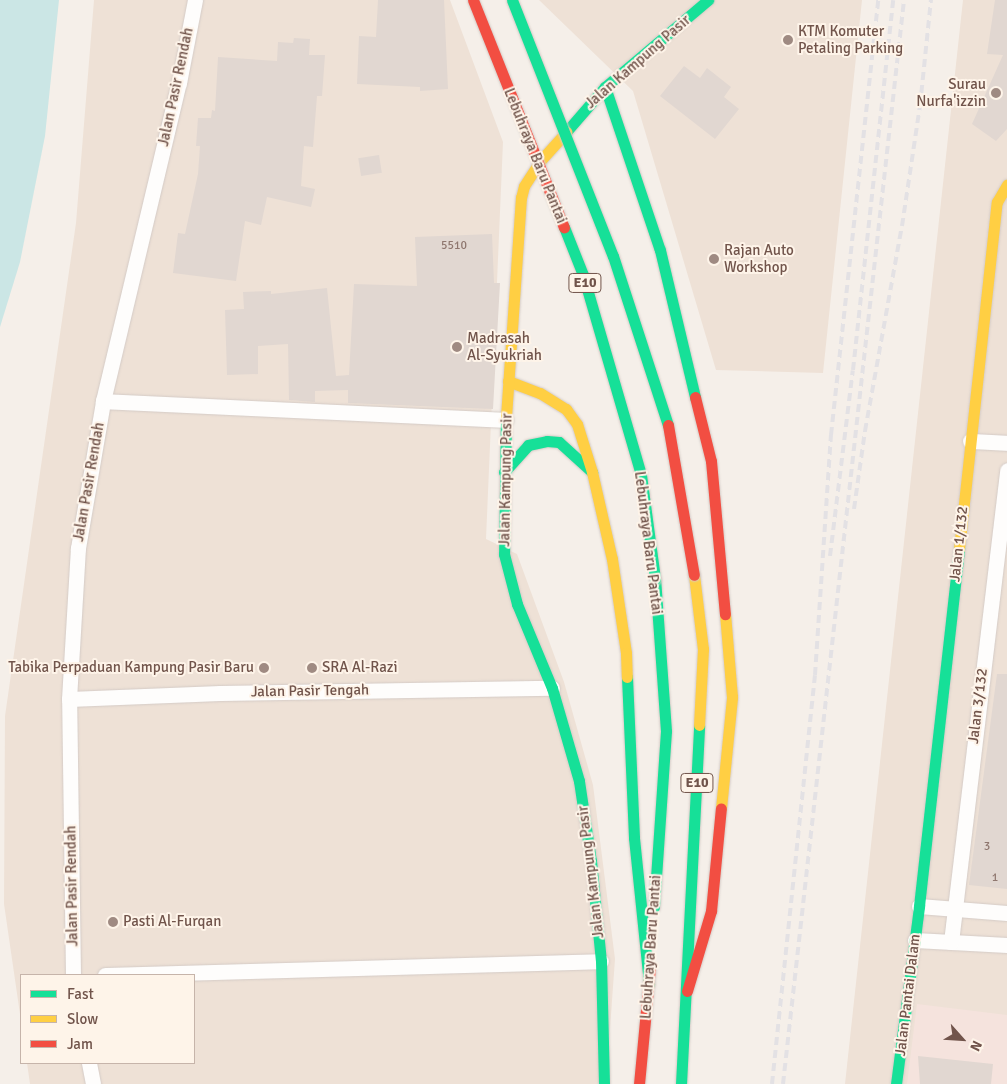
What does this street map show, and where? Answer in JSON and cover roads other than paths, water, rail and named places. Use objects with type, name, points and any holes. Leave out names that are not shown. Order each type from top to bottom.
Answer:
[{"type":"main road","name":"Lebuhraya Baru Pantai","points":[[473,0],[583,275],[641,475],[655,579],[666,731],[649,984],[639,1084]]},
{"type":"main road","name":"E10","points":[[512,0],[613,256],[666,416],[694,574],[703,649],[681,1084]]},
{"type":"main road","name":"Jalan Kampung Pasir","points":[[604,1084],[601,960],[591,861],[579,781],[552,688],[517,604],[504,554],[506,420],[521,198],[524,186],[558,137],[605,87],[708,0]]},
{"type":"main road","points":[[605,87],[660,250],[711,461],[732,697],[711,911],[687,991]]},
{"type":"main road","name":"Jalan 1/132","points":[[919,906],[998,202],[1007,185]]},
{"type":"main road","points":[[508,381],[540,393],[566,408],[578,424],[592,472],[612,559],[626,654],[634,838],[649,984]]},
{"type":"main road","points":[[504,472],[528,445],[547,441],[559,442],[566,446],[592,472]]},
{"type":"main road","name":"Jalan Pantai Dalam","points":[[896,1084],[919,906]]},
{"type":"street","name":"Jalan Pasir Rendah","points":[[73,974],[69,699],[78,548],[103,401],[179,83],[195,0]]},
{"type":"street","points":[[103,401],[506,420]]},
{"type":"street","points":[[970,441],[1007,443]]},
{"type":"street","name":"Jalan 3/132","points":[[951,942],[1007,470]]},
{"type":"street","name":"Jalan Pasir Tengah","points":[[69,699],[220,693],[552,688]]},
{"type":"street","points":[[919,906],[1007,913]]},
{"type":"street","points":[[915,940],[1007,945]]},
{"type":"street","points":[[138,974],[601,960]]},
{"type":"street","points":[[89,1064],[93,1084]]},
{"type":"water","points":[[0,0],[59,0],[45,136],[20,262],[0,327]]},
{"type":"railway","points":[[772,1084],[815,675],[831,435],[878,0]]},
{"type":"railway","points":[[830,556],[853,370],[893,0]]},
{"type":"railway","points":[[783,1084],[904,0]]},
{"type":"railway","points":[[854,509],[865,431],[902,226],[920,106],[931,0]]},
{"type":"place","name":"KTM Komuter Petaling Parking","points":[[788,40]]},
{"type":"place","name":"Surau Nurfa'izzin","points":[[996,93]]},
{"type":"place","name":"Rajan Auto Workshop","points":[[714,259]]},
{"type":"place","name":"Madrasah Al-Syukriah","points":[[457,347]]},
{"type":"place","name":"Tabika Perpaduan Kampung Pasir Baru","points":[[264,668]]},
{"type":"place","name":"SRA Al-Razi","points":[[312,668]]},
{"type":"place","name":"Pasti Al-Furqan","points":[[113,922]]}]
